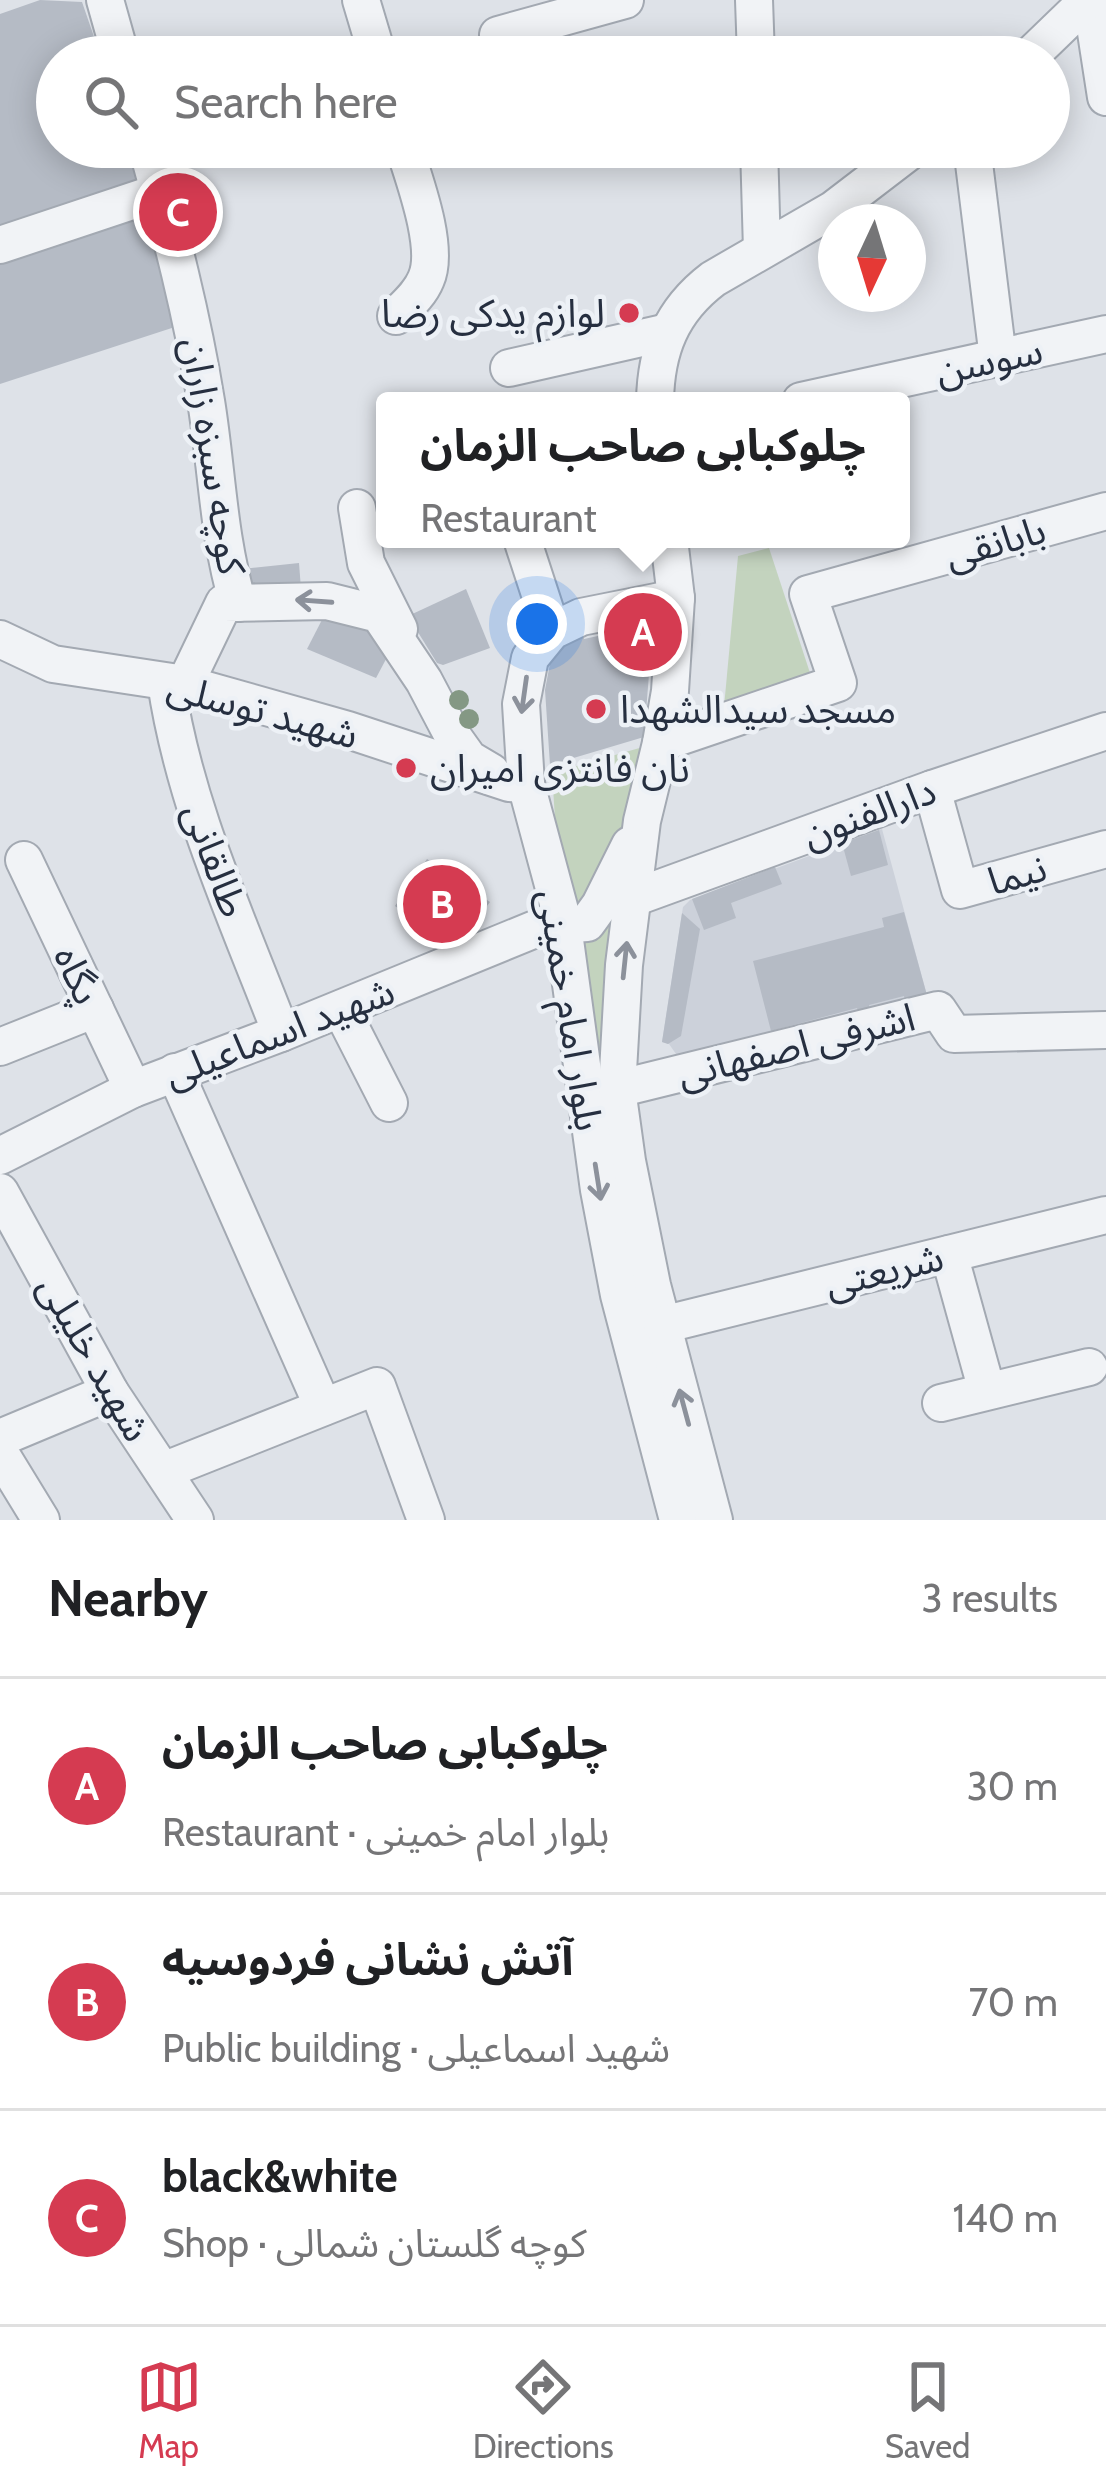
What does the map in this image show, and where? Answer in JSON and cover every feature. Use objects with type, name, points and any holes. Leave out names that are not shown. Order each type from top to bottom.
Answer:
[{"type":"street","points":[[105,0],[116,36]]},
{"type":"street","points":[[361,0],[372,36]]},
{"type":"street","points":[[498,34],[625,0]]},
{"type":"street","points":[[754,0],[755,36]]},
{"type":"street","points":[[1051,36],[1089,0]]},
{"type":"street","points":[[1089,0],[1106,97]]},
{"type":"street","name":"کوچه سبزه زاران","points":[[153,168],[190,309],[231,603]]},
{"type":"street","points":[[396,316],[429,274],[429,244],[409,168]]},
{"type":"street","points":[[760,168],[762,250]]},
{"type":"street","points":[[656,392],[668,332],[694,293],[834,209],[888,168]]},
{"type":"street","points":[[975,168],[998,358]]},
{"type":"street","points":[[0,245],[160,192]]},
{"type":"street","points":[[509,368],[668,332]]},
{"type":"street","name":"سوسن","points":[[842,392],[1106,334]]},
{"type":"street","points":[[357,508],[366,563],[454,738],[469,759],[518,784]]},
{"type":"street","name":"بابانقی","points":[[661,743],[838,683],[808,594],[1106,511]]},
{"type":"street","points":[[526,548],[552,631],[581,617],[676,598]]},
{"type":"street","name":"بلوار امام خمینی","points":[[670,548],[676,598],[670,691],[643,821],[624,965],[627,1161],[662,1325],[714,1520]]},
{"type":"street","points":[[175,683],[231,603],[327,601],[380,614],[424,680]]},
{"type":"street","name":"بلوار امام خمینی","points":[[552,631],[530,658],[521,704],[518,784],[562,918],[619,1295],[678,1520]]},
{"type":"street","name":"شهید توسلی","points":[[0,640],[53,664],[175,683],[348,730],[518,784]]},
{"type":"street","name":"طالقانی","points":[[175,683],[172,727],[200,826],[281,1033]]},
{"type":"street","name":"دارالفنون","points":[[633,898],[932,788],[1106,731]]},
{"type":"street","name":"نیما","points":[[932,788],[960,890],[1106,849]]},
{"type":"street","name":"شهید اسماعیلی","points":[[0,1156],[175,1072],[562,918],[572,924],[587,922],[643,821]]},
{"type":"street","name":"پگاه","points":[[24,860],[133,1089]]},
{"type":"street","points":[[0,1047],[95,1009]]},
{"type":"street","points":[[340,1009],[389,1103]]},
{"type":"street","name":"اشرفی اصفهانی","points":[[627,1086],[938,1010],[954,1034],[1106,1030]]},
{"type":"street","points":[[627,1086],[674,1052]]},
{"type":"street","points":[[175,1072],[323,1407]]},
{"type":"street","name":"شهید خلیلی","points":[[0,1192],[110,1392],[195,1520]]},
{"type":"street","name":"شریعتی","points":[[662,1325],[1106,1214]]},
{"type":"street","points":[[949,1254],[987,1391]]},
{"type":"street","points":[[941,1403],[1089,1366]]},
{"type":"street","points":[[163,1471],[377,1386],[426,1520]]},
{"type":"street","points":[[0,1438],[110,1392]]},
{"type":"street","points":[[0,1453],[41,1520]]},
{"type":"shaded area","points":[[882,829],[928,999],[681,1061],[662,1042],[683,907],[690,900]]},
{"type":"green space","points":[[769,548],[812,679],[724,707],[738,556]]},
{"type":"green space","points":[[643,747],[623,825],[603,875],[594,896],[573,911],[556,833],[552,773]]},
{"type":"green space","points":[[619,885],[600,1098],[578,934]]},
{"type":"building","points":[[40,0],[82,2],[94,36],[36,36],[36,168],[136,168],[139,179],[0,226],[0,14]]},
{"type":"building","points":[[143,214],[149,218],[181,325],[0,384],[0,260]]},
{"type":"building","points":[[299,563],[301,589],[236,590],[233,570]]},
{"type":"building","points":[[466,589],[490,648],[437,663],[408,616]]},
{"type":"building","points":[[327,610],[373,621],[393,646],[376,678],[307,649]]},
{"type":"building","name":"مسجد سیدالشهدا","points":[[653,624],[644,737],[550,765],[545,690],[551,658],[565,640],[584,629],[584,639]]},
{"type":"building","points":[[879,830],[888,865],[851,876],[842,843]]},
{"type":"building","points":[[427,859],[490,902],[455,948],[395,906]]},
{"type":"building","points":[[775,867],[782,884],[731,903],[736,918],[704,930],[692,899]]},
{"type":"building","points":[[904,912],[928,999],[906,1005],[904,996],[869,1005],[870,1011],[859,1014],[857,1008],[771,1031],[753,961],[884,927],[882,918]]},
{"type":"building","points":[[682,913],[700,929],[681,1036],[668,1044],[662,1042]]},
{"type":"place","name":"black&white","points":[[178,212]]},
{"type":"place","name":"لوازم یدکی رضا","points":[[629,313]]},
{"type":"place","name":"چلوکبابی صاحب الزمان","points":[[643,632]]},
{"type":"place","name":"مسجد سیدالشهدا","points":[[596,709]]},
{"type":"place","name":"نان فانتزی امیران","points":[[406,768]]},
{"type":"place","name":"آتش نشانی فردوسیه","points":[[442,904]]}]
